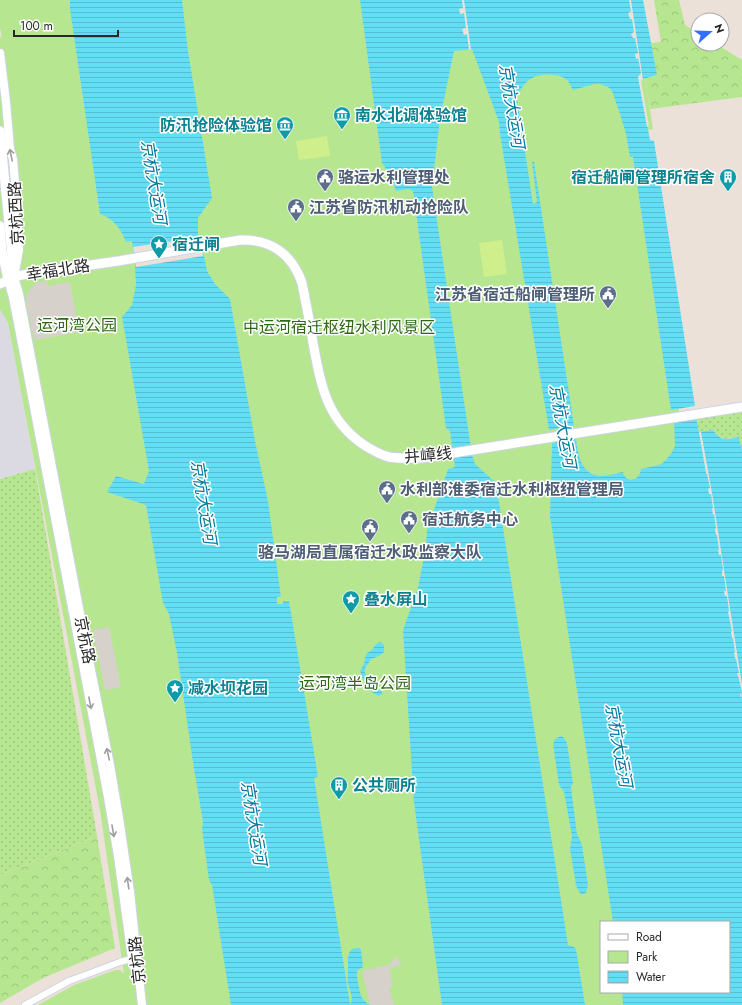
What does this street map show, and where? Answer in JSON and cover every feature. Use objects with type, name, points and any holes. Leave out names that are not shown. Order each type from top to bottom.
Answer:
[{"type":"main road","points":[[0,131],[7,281]]},
{"type":"main road","points":[[0,226],[7,281]]},
{"type":"main road","name":"井嶂线","points":[[118,261],[240,240],[255,240],[274,247],[288,258],[298,273],[302,283],[318,368],[326,398],[332,411],[343,426],[357,440],[372,450],[388,457],[403,459],[422,458],[742,407]]},
{"type":"main road","name":"幸福北路","points":[[7,281],[29,274],[118,261]]},
{"type":"street","name":"京杭西路","points":[[0,53],[10,149],[13,159],[19,250],[7,281]]},
{"type":"street","name":"京杭路","points":[[7,281],[19,294],[86,650],[110,765],[129,885],[138,1005]]},
{"type":"street","name":"京杭路","points":[[134,958],[142,1005]]},
{"type":"street","points":[[25,1005],[69,981],[134,958]]},
{"type":"shaded area","points":[[47,281],[48,286],[70,282],[79,332],[34,340],[26,301],[27,294],[36,283]]},
{"type":"shaded area","points":[[0,310],[8,323],[35,469],[0,479]]},
{"type":"shaded area","points":[[109,627],[121,687],[105,690],[93,630]]},
{"type":"shaded area","points":[[396,957],[402,965],[389,970],[393,986],[389,987],[394,1005],[370,1005],[362,971],[388,965]]},
{"type":"green space","name":"中运河宿迁枢纽水利风景区","points":[[0,0],[643,0],[657,75],[645,78],[653,129],[637,132],[742,827],[742,1005],[38,1005],[74,985],[115,970],[120,970],[124,974],[100,810],[8,323],[0,310],[0,36],[2,39],[0,28]]},
{"type":"green space","points":[[654,0],[679,0],[685,25],[690,28],[690,52],[729,52],[742,60],[742,97],[650,109],[645,78],[657,75],[651,43],[661,42]]},
{"type":"green space","points":[[327,136],[330,156],[299,160],[296,141]]},
{"type":"green space","points":[[502,240],[507,274],[484,277],[479,243]]},
{"type":"green space","points":[[742,410],[742,450],[739,437],[722,438],[713,430],[699,432],[696,418]]},
{"type":"green space","points":[[35,469],[97,836],[0,875],[0,479]]},
{"type":"green space","points":[[97,836],[115,948],[43,978],[0,1003],[0,875]]},
{"type":"water","points":[[70,0],[182,0],[188,51],[212,198],[198,218],[198,242],[204,256],[207,271],[215,284],[230,299],[255,441],[268,501],[281,597],[277,597],[277,604],[283,604],[283,601],[289,601],[318,777],[314,778],[350,1004],[352,998],[348,982],[348,957],[352,949],[360,948],[363,967],[357,972],[358,983],[361,996],[370,1005],[231,1005],[212,885],[209,880],[202,829],[203,822],[177,653],[169,614],[163,603],[146,505],[107,492],[116,476],[144,484],[149,471],[122,317],[132,305],[136,285],[135,266],[132,241],[126,242],[116,225],[100,214],[70,9]]},
{"type":"water","points":[[360,0],[643,0],[657,75],[639,80],[650,140],[654,141],[695,406],[671,410],[633,157],[630,157],[626,134],[620,114],[612,91],[608,87],[595,84],[573,90],[568,81],[564,78],[548,74],[529,80],[523,86],[517,99],[533,204],[537,202],[532,162],[534,162],[574,426],[549,430],[499,122],[472,49],[454,51],[440,119],[432,187],[472,455],[475,464],[496,483],[568,945],[576,949],[585,1005],[442,1005],[414,803],[403,630],[418,588],[426,546],[427,530],[448,469],[455,467],[450,431],[446,428],[413,191],[409,189],[396,191],[391,176],[382,163]]},
{"type":"water","points":[[696,418],[699,432],[713,430],[716,434],[725,439],[739,437],[742,450],[742,1005],[623,1005],[622,993],[730,993],[730,921],[613,921],[550,516],[552,443],[576,439],[582,463],[589,472],[594,475],[606,476],[623,472],[627,478],[633,480],[638,476],[641,469],[659,465],[671,454],[675,446],[674,421]]},
{"type":"water","points":[[380,642],[384,645],[384,652],[371,659],[365,668],[365,673],[372,679],[374,685],[382,692],[379,696],[367,686],[360,671],[367,653]]},
{"type":"water","points":[[561,736],[567,743],[573,783],[571,787],[577,834],[582,845],[588,885],[586,893],[583,894],[581,894],[576,885],[570,849],[572,836],[564,792],[559,785],[553,744],[555,739]]},
{"type":"pier","points":[[462,0],[464,0],[471,49],[469,50],[467,34],[464,35],[462,29],[466,28],[464,13],[460,14],[459,9],[463,8]]},
{"type":"pier","points":[[629,0],[631,0],[643,80],[641,81],[649,126],[647,127],[638,77],[641,73],[638,58],[636,59],[635,54],[638,53],[635,38],[633,38],[631,34],[634,32],[632,19],[630,19],[628,13],[631,12]]},
{"type":"pier","points":[[200,237],[203,256],[136,267],[133,247]]},
{"type":"pier","points":[[699,432],[701,432],[712,493],[742,691],[737,673],[739,673],[734,653],[727,596],[725,596],[724,591],[726,591],[724,576],[722,576],[723,570],[721,555],[719,555],[718,550],[711,494],[709,494],[708,489],[710,488]]},
{"type":"waterway","name":"京杭大运河","points":[[561,419],[566,450]]},
{"type":"place","name":"南水北调体验馆","points":[[342,130]]},
{"type":"place","name":"防汛抢险体验馆","points":[[285,140]]},
{"type":"place","name":"骆运水利管理处","points":[[325,192]]},
{"type":"place","name":"宿迁船闸管理所宿舍","points":[[728,192]]},
{"type":"place","name":"江苏省防汛机动抢险队","points":[[296,222]]},
{"type":"place","name":"宿迁闸","points":[[159,259]]},
{"type":"place","name":"江苏省宿迁船闸管理所","points":[[608,309]]},
{"type":"place","name":"水利部淮委宿迁水利枢纽管理局","points":[[387,504]]},
{"type":"place","name":"宿迁航务中心","points":[[409,534]]},
{"type":"place","name":"骆马湖局直属宿迁水政监察大队","points":[[370,542]]},
{"type":"place","name":"叠水屏山","points":[[351,614]]},
{"type":"place","name":"减水坝花园","points":[[175,703]]},
{"type":"place","name":"公共厕所","points":[[339,800]]},
{"type":"park label","name":"运河湾公园","points":[[77,325]]},
{"type":"park label","name":"运河湾半岛公园","points":[[355,683]]}]
